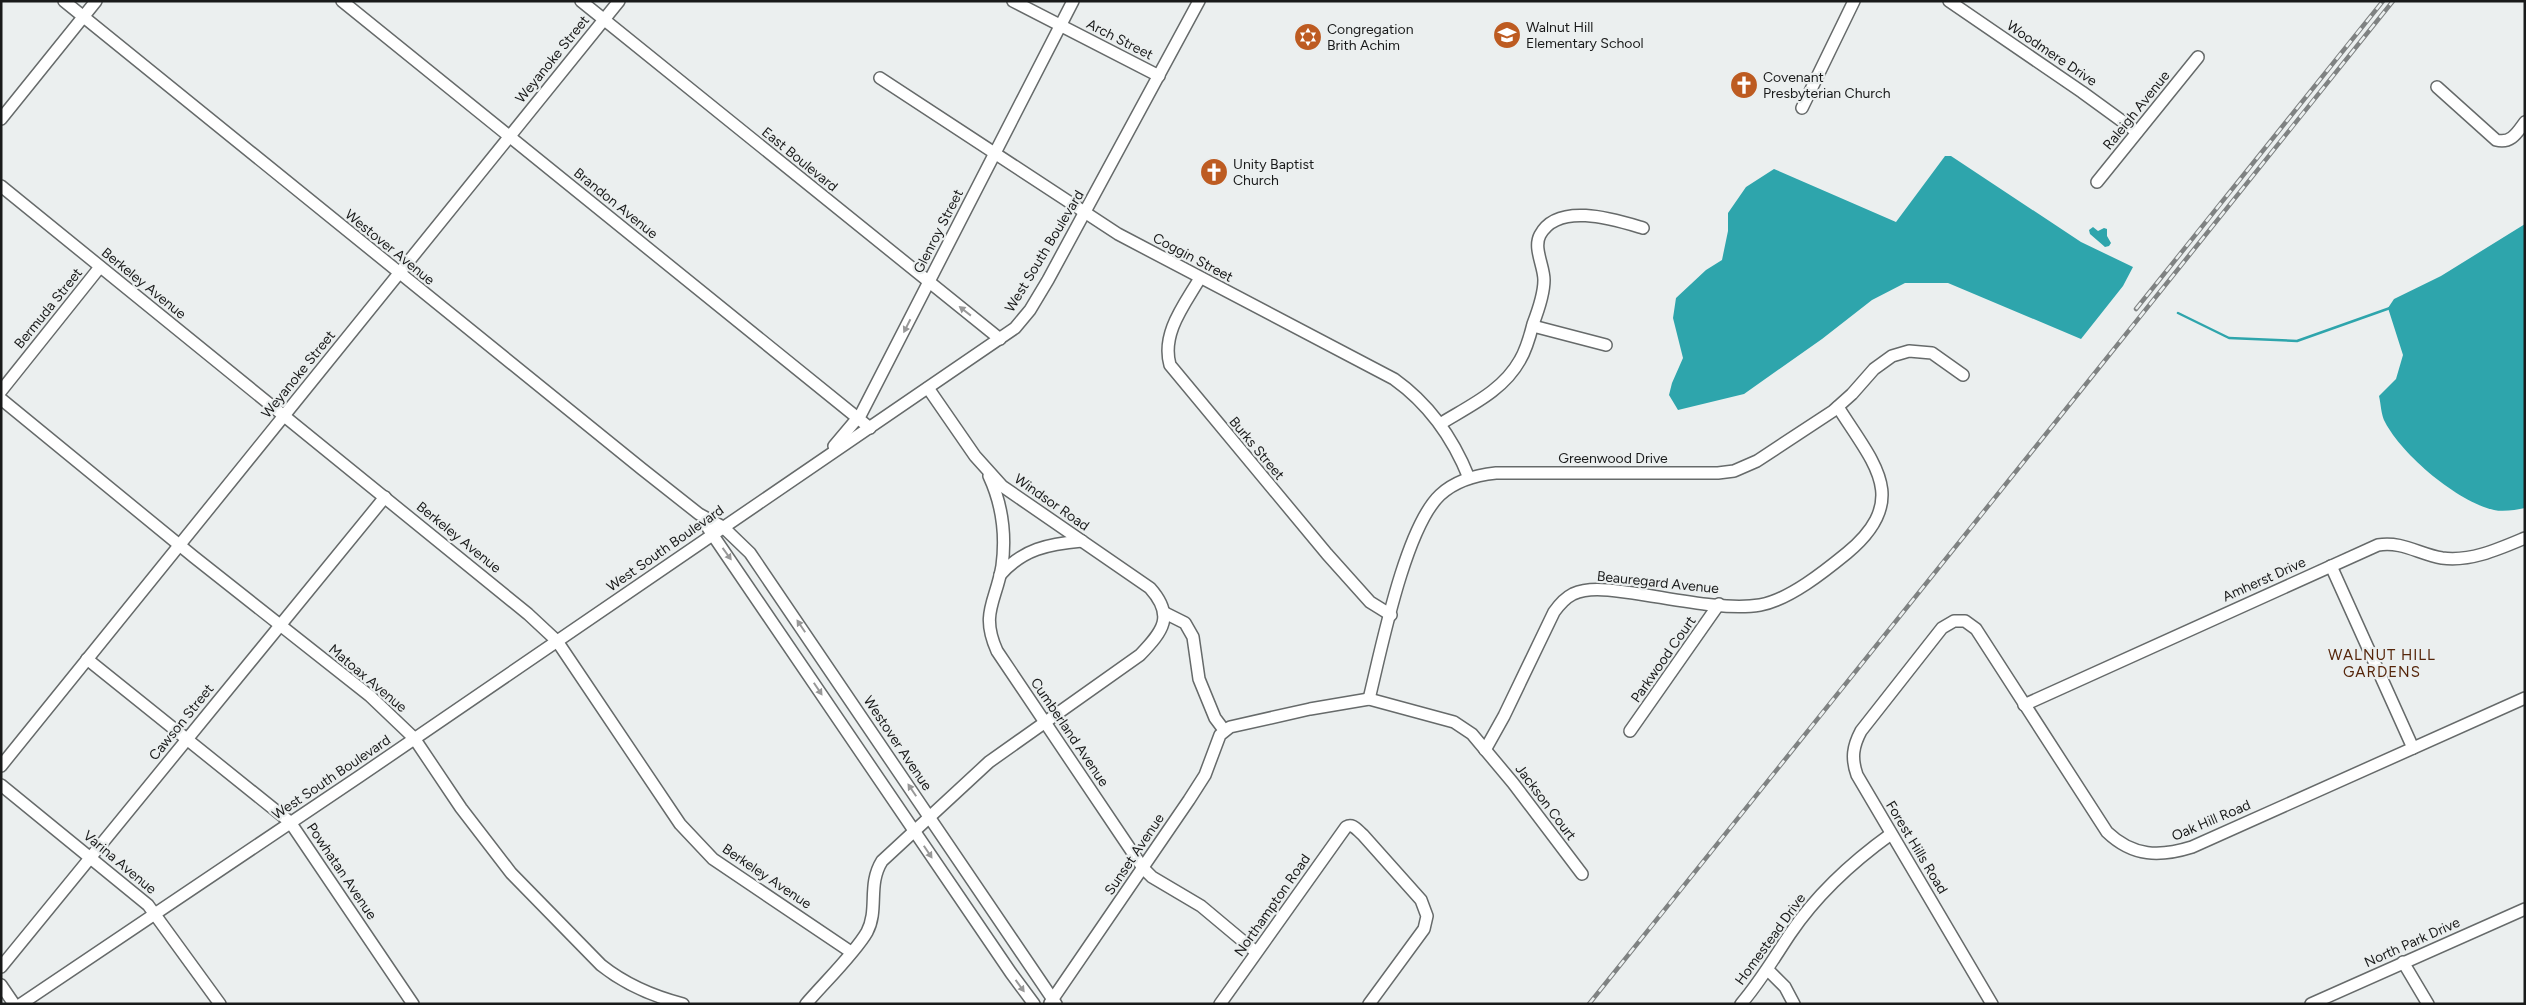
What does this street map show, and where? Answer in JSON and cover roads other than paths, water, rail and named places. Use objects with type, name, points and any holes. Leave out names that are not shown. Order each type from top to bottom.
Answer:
[{"type":"street","name":"Westover Avenue","points":[[64,1],[699,514],[723,527],[750,553],[864,719],[1053,1002]]},
{"type":"street","points":[[1,119],[96,1]]},
{"type":"street","name":"Brandon Avenue","points":[[342,1],[870,428]]},
{"type":"street","name":"East Boulevard","points":[[581,1],[1000,339]]},
{"type":"street","name":"Weyanoke Street","points":[[1,766],[618,1]]},
{"type":"street","name":"Arch Street","points":[[1014,1],[1159,76]]},
{"type":"street","name":"Glenroy Street","points":[[816,464],[859,418],[1073,1]]},
{"type":"street","name":"West South Boulevard","points":[[21,1004],[1015,328],[1030,310],[1085,213],[1199,1]]},
{"type":"street","points":[[1802,108],[1854,1]]},
{"type":"street","name":"Woodmere Drive","points":[[1948,1],[2082,92],[2137,132]]},
{"type":"street","name":"Raleigh Avenue","points":[[2097,182],[2198,57]]},
{"type":"street","name":"Coggin Street","points":[[880,78],[1118,234],[1394,379],[1421,401],[1440,424],[1452,442],[1469,478]]},
{"type":"street","points":[[2438,87],[2496,140],[2508,141],[2525,122]]},
{"type":"street","name":"Berkeley Avenue","points":[[1,186],[502,591],[557,641],[680,824],[706,852],[731,873],[851,952]]},
{"type":"street","points":[[1440,424],[1485,397],[1508,377],[1521,359],[1544,287],[1538,242],[1540,235],[1549,225],[1561,220],[1589,215],[1603,216],[1643,228]]},
{"type":"street","name":"Bermuda Street","points":[[1,391],[100,267]]},
{"type":"street","name":"Burks Street","points":[[1200,278],[1172,326],[1168,338],[1167,356],[1174,373],[1339,568],[1370,602],[1391,615]]},
{"type":"street","points":[[1533,326],[1606,345]]},
{"type":"street","name":"Greenwood Drive","points":[[1369,699],[1391,615],[1423,515],[1449,487],[1469,478],[1496,473],[1718,473],[1734,471],[1757,461],[1838,407],[1881,362],[1900,352],[1921,351],[1932,353],[1963,375]]},
{"type":"street","name":"Windsor Road","points":[[928,388],[986,470],[1016,498],[1150,588],[1159,598],[1165,613]]},
{"type":"street","name":"Matoax Avenue","points":[[1,399],[180,545],[370,696],[414,738],[492,849],[512,873],[601,965],[628,985],[683,1004]]},
{"type":"street","name":"Beauregard Avenue","points":[[1485,750],[1504,716],[1554,612],[1566,598],[1588,590],[1610,590],[1719,604],[1749,606],[1762,604],[1782,597],[1838,560],[1871,530],[1883,503],[1882,483],[1838,407]]},
{"type":"street","name":"Cumberland Avenue","points":[[986,470],[999,502],[1004,548],[1000,575],[988,625],[997,651],[1143,868],[1159,881],[1201,906],[1256,952]]},
{"type":"street","name":"Cawson Street","points":[[1,966],[385,497]]},
{"type":"street","name":"Westover Avenue","points":[[699,514],[973,918],[1034,1004]]},
{"type":"street","name":"Amherst Drive","points":[[2024,705],[2378,545],[2389,543],[2402,545],[2441,558],[2455,559],[2488,553],[2525,538]]},
{"type":"street","points":[[1000,575],[1019,556],[1031,550],[1051,544],[1082,541]]},
{"type":"street","points":[[2330,566],[2413,748]]},
{"type":"street","name":"Parkwood Court","points":[[1630,730],[1719,604]]},
{"type":"street","points":[[806,1004],[867,932],[872,916],[872,888],[876,869],[896,845],[989,762],[1140,654],[1157,634],[1163,624],[1165,613],[1185,623],[1192,637],[1199,680],[1216,718],[1224,730],[1338,703],[1369,699],[1454,722],[1472,734],[1485,750]]},
{"type":"street","name":"Oak Hill Road","points":[[1881,704],[1942,628],[1948,623],[1958,620],[1971,624],[2107,832],[2125,847],[2148,854],[2175,852],[2192,847],[2525,698]]},
{"type":"street","name":"Powhatan Avenue","points":[[88,659],[290,822],[413,1004]]},
{"type":"street","name":"Forest Hills Road","points":[[1881,704],[1861,730],[1855,742],[1853,759],[1857,775],[1992,1004]]},
{"type":"street","points":[[845,730],[864,719]]},
{"type":"street","name":"Sunset Avenue","points":[[1053,1002],[1205,775],[1224,730]]},
{"type":"street","name":"Jackson Court","points":[[1485,750],[1513,783],[1582,874]]},
{"type":"street","name":"Varina Avenue","points":[[1,784],[134,891],[156,914],[220,1004]]},
{"type":"street","name":"Northampton Road","points":[[1220,1004],[1349,825],[1353,826],[1363,835],[1421,900],[1426,916],[1424,929],[1369,1004]]},
{"type":"street","name":"Homestead Drive","points":[[1741,1004],[1768,970],[1790,934],[1821,895],[1865,853],[1891,834]]},
{"type":"street","points":[[973,918],[990,906]]},
{"type":"street","name":"North Park Drive","points":[[2311,1004],[2525,909]]},
{"type":"street","points":[[2403,962],[2428,1004]]},
{"type":"street","points":[[1768,970],[1785,986],[1794,1004]]},
{"type":"street","points":[[1,985],[14,1004]]},
{"type":"water","points":[[1945,156],[1951,156],[2081,242],[2133,267],[2123,286],[2081,339],[1948,283],[1905,283],[1872,300],[1822,339],[1744,394],[1678,410],[1669,395],[1683,358],[1673,318],[1676,298],[1706,270],[1722,260],[1728,231],[1728,213],[1746,187],[1774,169],[1896,222]]},
{"type":"water","points":[[2525,224],[2525,508],[2498,511],[2464,498],[2417,462],[2404,449],[2385,422],[2379,396],[2396,379],[2403,355],[2388,308],[2394,299],[2441,276]]},
{"type":"water","points":[[2093,227],[2098,231],[2104,228],[2107,229],[2107,236],[2111,243],[2109,246],[2105,247],[2090,234],[2089,230]]},
{"type":"waterway","points":[[2178,313],[2229,338],[2297,341],[2390,308]]},
{"type":"railway","points":[[2136,309],[2383,1]]},
{"type":"railway","points":[[1589,1004],[2393,1]]},
{"type":"place","name":"Walnut Hill Elementary School","points":[[1507,35]]},
{"type":"place","name":"Congregation Brith Achim","points":[[1308,37]]},
{"type":"place","name":"Covenant Presbyterian Church","points":[[1744,85]]},
{"type":"place","name":"Unity Baptist Church","points":[[1214,172]]},
{"type":"district","name":"WALNUT HILL GARDENS","points":[[2382,664]]}]
